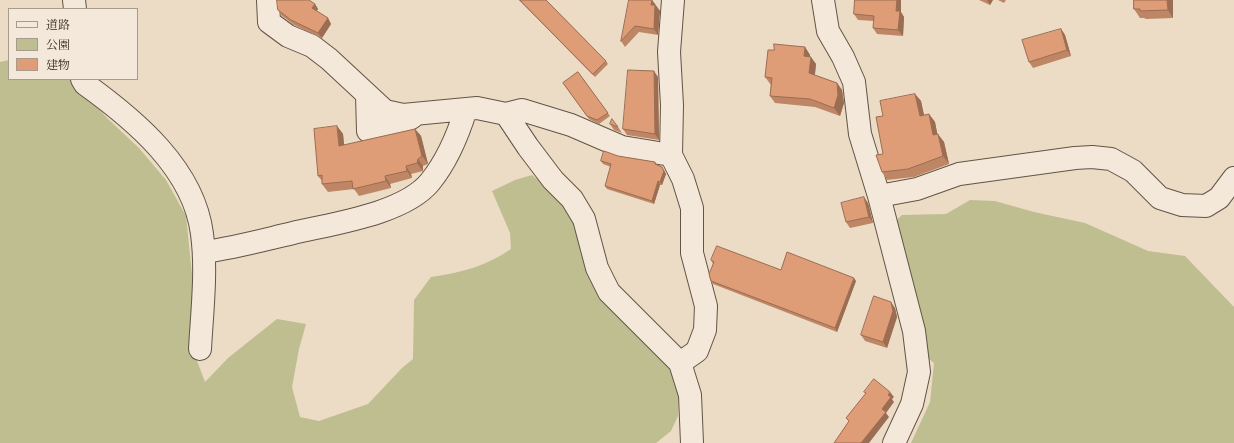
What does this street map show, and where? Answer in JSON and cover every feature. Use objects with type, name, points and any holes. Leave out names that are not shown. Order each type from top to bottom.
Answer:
[{"type":"street","points":[[268,0],[269,22],[288,36],[312,46],[345,72],[367,95],[386,111],[403,115],[477,108],[506,114],[522,110],[538,114],[622,147],[671,155]]},
{"type":"street","points":[[673,0],[669,52],[672,104],[671,155],[683,179],[692,208],[692,253],[706,306],[705,330],[697,351],[680,363]]},
{"type":"street","points":[[823,0],[828,31],[843,57],[854,82],[860,134],[880,196],[914,331],[919,372],[912,404],[894,443]]},
{"type":"street","points":[[83,80],[85,84],[102,96],[161,150],[177,170],[198,212],[204,252],[200,349]]},
{"type":"street","points":[[204,252],[234,248],[341,222],[378,212],[406,200],[429,183],[444,161],[458,136],[466,109]]},
{"type":"street","points":[[506,114],[528,147],[553,180],[572,200],[584,219],[597,268],[609,292],[680,363],[690,395],[692,443]]},
{"type":"street","points":[[880,196],[917,189],[959,174],[1092,157],[1111,160],[1133,172],[1160,198],[1182,205],[1206,206],[1220,198],[1234,178]]},
{"type":"green space","points":[[8,60],[8,80],[74,80],[107,118],[139,148],[166,180],[186,216],[195,303],[196,358],[205,382],[228,358],[277,319],[306,324],[299,349],[292,387],[300,417],[319,421],[368,404],[402,368],[413,359],[414,300],[431,277],[473,268],[502,255],[511,249],[510,233],[492,191],[515,180],[532,175],[547,187],[570,211],[657,354],[669,368],[679,391],[678,416],[671,431],[656,443],[0,443],[0,62]]},
{"type":"green space","points":[[970,200],[995,201],[1034,212],[1085,223],[1148,251],[1185,256],[1234,307],[1234,443],[911,443],[930,402],[934,363],[915,348],[886,230],[902,215],[946,214]]},
{"type":"building","points":[[277,0],[309,0],[315,4],[312,8],[328,18],[318,33],[291,20],[278,10]]},
{"type":"building","points":[[520,0],[546,0],[606,61],[593,74]]},
{"type":"building","points":[[629,0],[652,0],[651,5],[655,5],[654,29],[635,26],[621,41]]},
{"type":"building","points":[[855,0],[897,0],[896,11],[900,11],[898,30],[873,28],[874,16],[854,14]]},
{"type":"building","points":[[1134,0],[1167,0],[1168,10],[1140,11],[1140,9],[1134,9]]},
{"type":"building","points":[[1061,29],[1067,50],[1029,62],[1022,40]]},
{"type":"building","points":[[774,44],[805,47],[804,56],[811,57],[809,73],[837,83],[838,95],[834,108],[810,99],[770,96],[772,78],[765,77],[768,50],[774,50]]},
{"type":"building","points":[[628,70],[654,71],[655,134],[623,129]]},
{"type":"building","points":[[578,72],[608,113],[597,120],[587,116],[563,83]]},
{"type":"building","points":[[915,94],[920,116],[929,114],[933,135],[938,134],[943,156],[908,169],[882,172],[876,155],[883,154],[876,117],[883,116],[880,101]]},
{"type":"building","points":[[612,119],[618,127],[610,124]]},
{"type":"building","points":[[337,126],[339,146],[415,129],[422,156],[418,159],[417,163],[406,166],[407,171],[385,176],[386,181],[353,189],[352,181],[322,184],[322,175],[318,176],[314,129]]},
{"type":"building","points":[[604,151],[618,156],[655,162],[655,164],[662,167],[664,171],[660,182],[658,181],[652,201],[605,186],[611,164],[601,161]]},
{"type":"building","points":[[864,197],[869,217],[846,222],[841,203]]},
{"type":"building","points":[[717,246],[781,270],[787,252],[854,278],[835,328],[711,281],[709,274],[714,262],[711,260]]},
{"type":"building","points":[[874,296],[891,302],[893,311],[883,342],[861,335]]},
{"type":"building","points":[[874,379],[890,392],[888,395],[891,397],[882,409],[886,412],[861,443],[834,443],[849,421],[846,418],[866,393],[864,392]]}]
